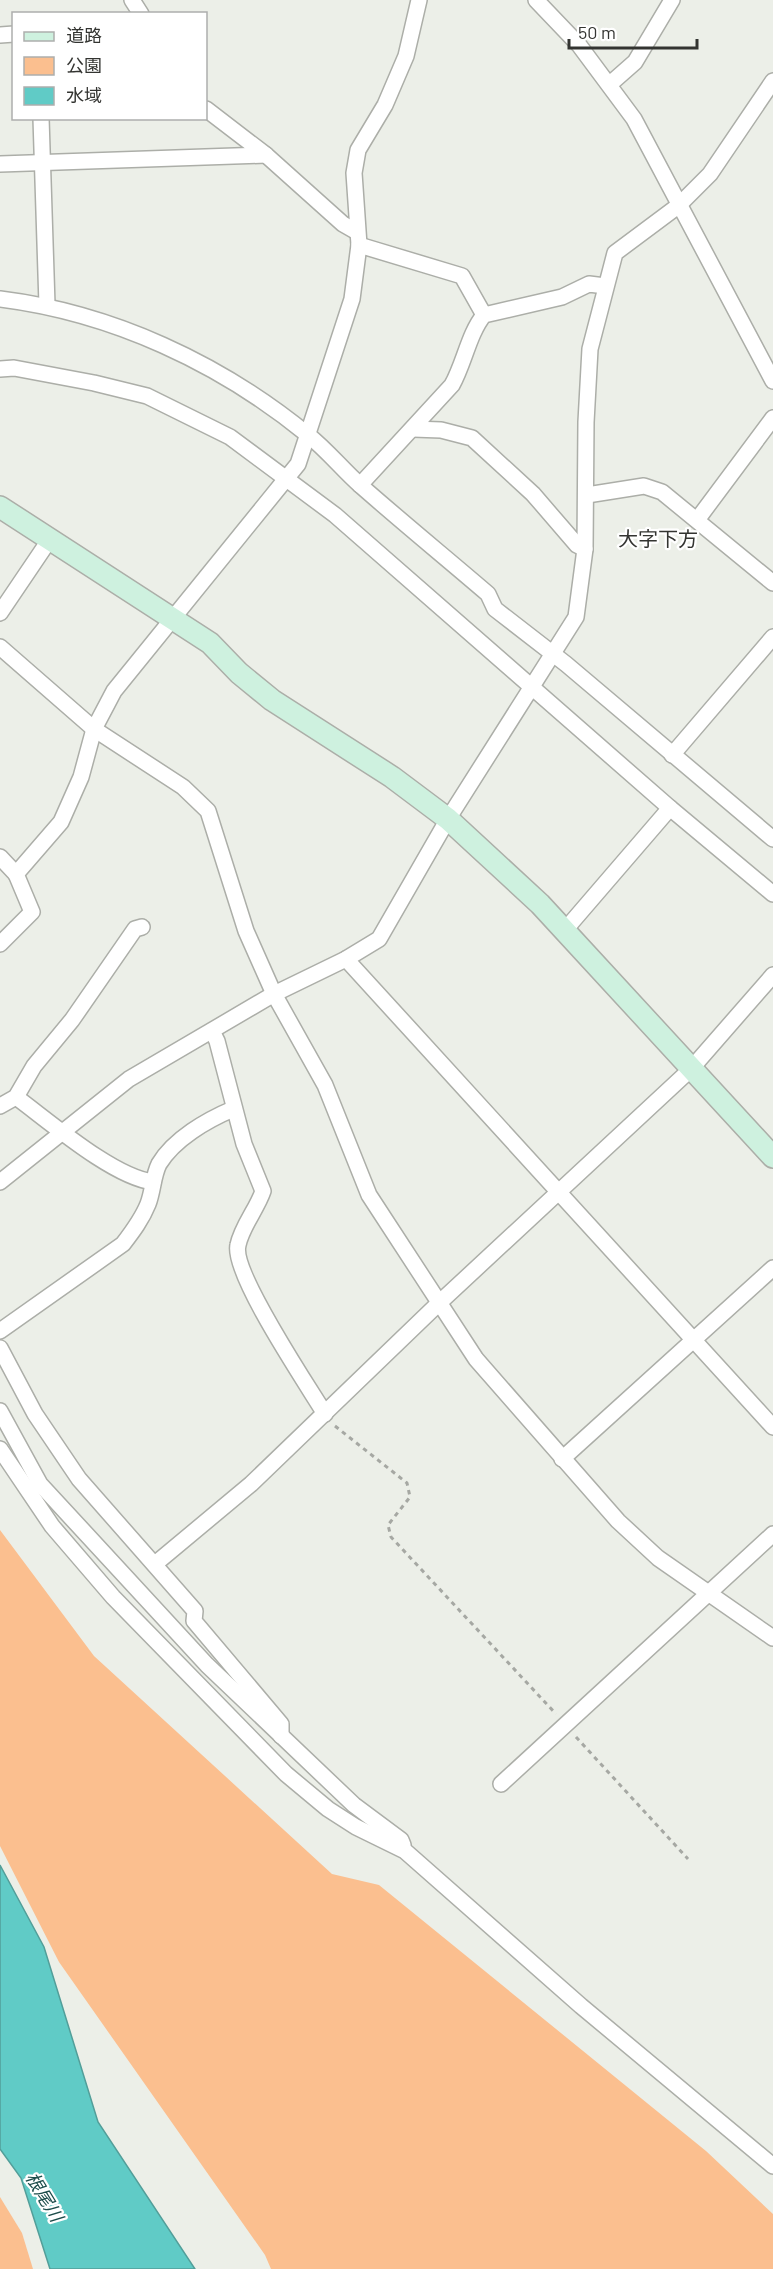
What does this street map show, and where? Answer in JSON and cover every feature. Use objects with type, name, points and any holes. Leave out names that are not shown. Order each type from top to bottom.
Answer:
[{"type":"street","points":[[16,874],[61,822],[81,777],[94,729],[114,691],[175,619],[298,464],[352,299],[358,238],[354,173],[358,150],[385,105],[406,56],[418,0]]},
{"type":"street","points":[[536,0],[579,45],[634,119],[678,206],[773,381]]},
{"type":"street","points":[[610,84],[635,62],[672,0]]},
{"type":"street","points":[[0,1182],[129,1079],[274,994],[379,939],[448,819],[576,617],[585,549],[586,422],[591,348],[615,253],[678,206],[710,174],[773,81]]},
{"type":"street","points":[[207,110],[266,155],[358,238],[462,276],[484,315]]},
{"type":"street","points":[[41,120],[47,304]]},
{"type":"street","points":[[0,164],[266,155]]},
{"type":"street","points":[[360,484],[452,385],[463,366],[479,321],[484,315],[562,297],[589,284],[605,286]]},
{"type":"street","points":[[0,299],[47,304],[126,329],[192,358],[309,435],[360,484],[489,594],[495,609],[773,839]]},
{"type":"street","points":[[0,369],[14,368],[147,396],[230,436],[286,481],[335,515],[670,808],[773,894]]},
{"type":"street","points":[[697,519],[773,418]]},
{"type":"street","points":[[413,429],[441,430],[472,438],[533,494],[577,545],[585,549]]},
{"type":"street","points":[[587,495],[644,486],[662,492],[773,583]]},
{"type":"street","points":[[0,507],[210,643],[239,673],[272,700],[392,777],[448,819],[540,904],[773,1157]]},
{"type":"street","points":[[0,613],[50,539]]},
{"type":"street","points":[[672,755],[773,638]]},
{"type":"street","points":[[0,647],[94,729],[183,787],[208,811],[246,931],[274,994],[325,1085],[369,1195],[476,1359],[618,1521],[658,1558],[773,1638]]},
{"type":"street","points":[[565,930],[670,808]]},
{"type":"street","points":[[0,857],[16,874],[33,912],[0,944]]},
{"type":"street","points":[[0,1106],[16,1097],[34,1066],[72,1020],[135,929],[142,927]]},
{"type":"street","points":[[346,958],[773,1426]]},
{"type":"street","points":[[155,1564],[251,1484],[439,1303],[691,1069],[773,975]]},
{"type":"street","points":[[212,1031],[217,1041],[233,1109],[263,1191],[238,1245],[239,1265],[325,1414]]},
{"type":"street","points":[[16,1097],[63,1132],[137,1180],[153,1182]]},
{"type":"street","points":[[0,1331],[123,1244],[137,1227],[149,1203],[160,1163],[174,1147],[208,1119],[233,1109]]},
{"type":"street","points":[[562,1459],[773,1268]]},
{"type":"street","points":[[0,1348],[35,1414],[79,1479],[195,1611],[194,1621],[281,1724],[281,1738]]},
{"type":"street","points":[[0,1411],[40,1484],[207,1665],[281,1738],[354,1805],[401,1840],[405,1851]]},
{"type":"street","points":[[0,1449],[60,1535],[113,1597],[286,1774],[328,1809],[356,1827],[405,1851],[581,2006],[773,2166]]},
{"type":"street","points":[[501,1784],[773,1534]]},
{"type":"path","points":[[325,1414],[338,1429],[407,1483],[410,1497],[388,1525],[391,1538],[688,1859]]},
{"type":"green space","points":[[0,1530],[94,1656],[332,1874],[379,1885],[706,2151],[773,2214],[773,2269],[271,2269],[265,2255],[59,1962],[0,1846]]},
{"type":"green space","points":[[0,2197],[22,2233],[33,2269],[0,2269]]},
{"type":"water","name":"根尾川","points":[[0,1865],[44,1947],[98,2122],[195,2269],[50,2269],[21,2178],[0,2149]]},
{"type":"district","name":"大字下方","points":[[658,539]]}]
